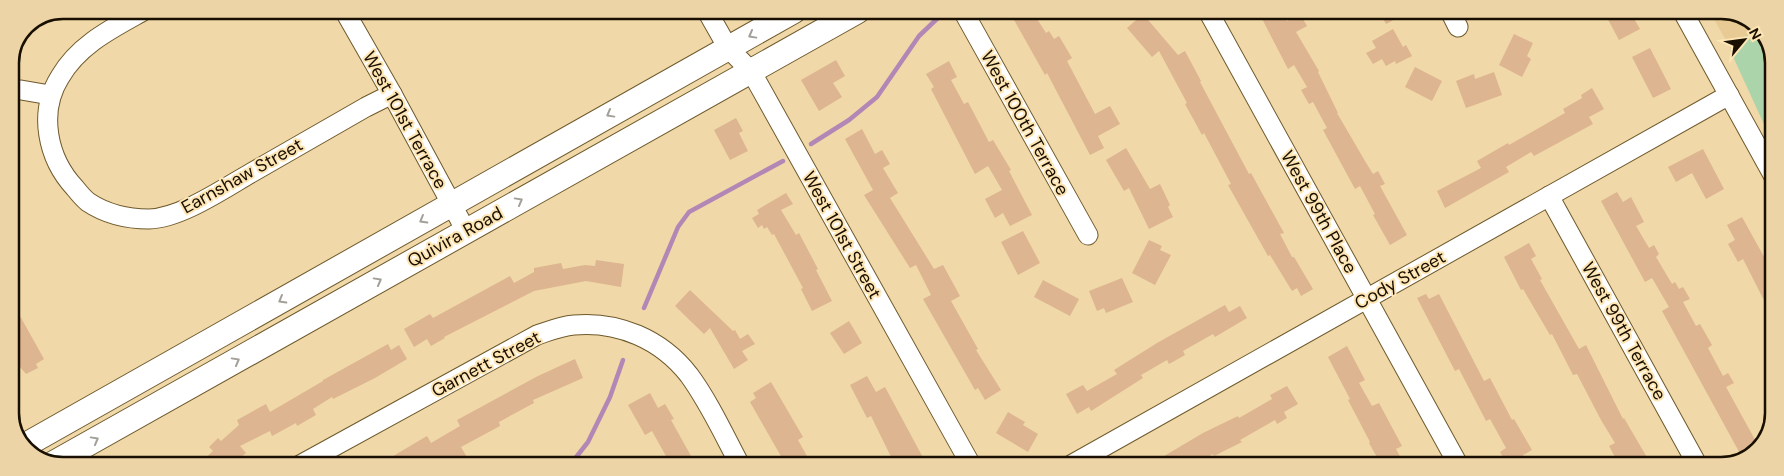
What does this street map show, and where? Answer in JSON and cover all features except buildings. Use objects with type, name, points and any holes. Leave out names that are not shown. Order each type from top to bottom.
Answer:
[{"type":"main road","name":"Quivira Road","points":[[30,442],[780,19]]},
{"type":"main road","name":"Quivira Road","points":[[64,457],[844,19]]},
{"type":"street","points":[[20,90],[50,95],[59,77],[70,62],[88,45],[129,19]]},
{"type":"street","name":"West 101st Terrace","points":[[349,19],[466,231]]},
{"type":"street","name":"West 101st Street","points":[[712,19],[728,48],[750,71],[967,457]]},
{"type":"street","name":"West 100th Terrace","points":[[967,19],[1088,236]]},
{"type":"street","name":"West 99th Place","points":[[1212,19],[1454,457]]},
{"type":"street","points":[[1687,19],[1765,160]]},
{"type":"street","name":"Earnshaw Street","points":[[50,95],[47,114],[50,147],[65,178],[86,201],[106,212],[122,217],[150,219],[185,210],[392,94]]},
{"type":"street","name":"Cody Street","points":[[1086,457],[1729,95]]},
{"type":"street","name":"West 99th Terrace","points":[[1549,196],[1693,457]]},
{"type":"street","name":"Garnett Street","points":[[313,457],[537,335],[573,325],[600,325],[635,333],[665,350],[680,364],[696,385],[736,457]]},
{"type":"shaded area","points":[[1714,19],[1727,19],[1741,23],[1754,34],[1762,46],[1765,60],[1765,110]]},
{"type":"green space","points":[[1752,32],[1764,51],[1765,127],[1730,50],[1745,43],[1742,38]]},
{"type":"waterway","points":[[811,144],[849,120],[877,97],[919,36],[937,19]]},
{"type":"waterway","points":[[644,308],[678,227],[689,212],[783,161]]},
{"type":"waterway","points":[[576,457],[588,442],[610,397],[623,360]]}]
